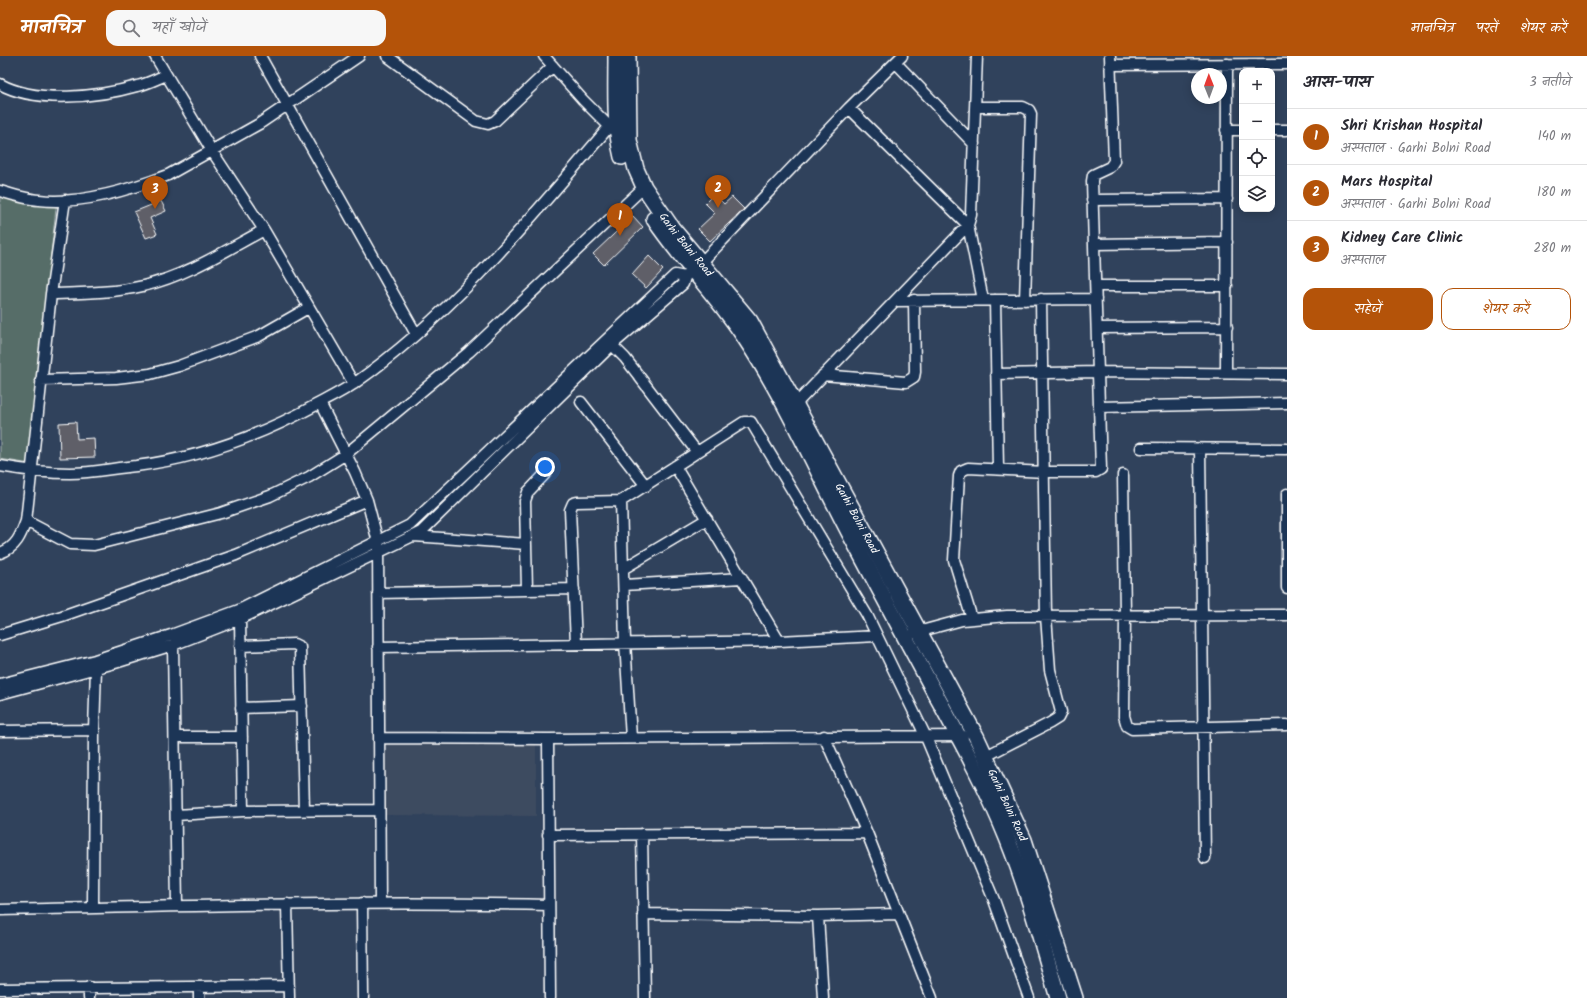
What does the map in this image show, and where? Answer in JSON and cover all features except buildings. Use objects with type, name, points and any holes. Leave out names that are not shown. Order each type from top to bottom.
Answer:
[{"type":"main road","name":"Garhi Bolni Road","points":[[616,56],[615,104],[618,133],[636,169],[641,190],[672,228],[693,270],[740,307],[750,321],[905,637],[982,783],[1006,836],[1029,896],[1058,998]]},
{"type":"main road","name":"Garhi Bolni Road","points":[[618,133],[628,56]]},
{"type":"main road","name":"Garhi Bolni Road","points":[[792,408],[919,631],[986,756],[1024,840],[1075,998]]},
{"type":"street","points":[[155,56],[212,151],[264,230],[308,308],[354,384]]},
{"type":"street","points":[[260,56],[289,105],[416,334]]},
{"type":"street","points":[[0,192],[40,200],[65,200],[94,196],[153,181],[168,175],[212,151],[289,105],[359,56]]},
{"type":"street","points":[[387,56],[476,121],[488,124],[495,121],[552,66]]},
{"type":"street","points":[[0,466],[33,471],[70,473],[161,462],[224,447],[248,438],[320,403],[354,384],[416,334],[490,263],[618,133],[544,56]]},
{"type":"street","points":[[977,56],[971,214],[968,225],[983,300]]},
{"type":"street","points":[[0,694],[173,645],[240,619],[414,536],[429,524],[612,345],[683,284],[693,270],[849,108],[899,59],[974,144]]},
{"type":"street","points":[[972,619],[954,560],[961,471],[968,468],[1045,472],[1099,471],[1101,466],[1095,244],[1092,200],[1093,175],[1110,167],[1114,161],[1110,61],[1175,60],[1227,64],[1287,64]]},
{"type":"street","points":[[1226,373],[1227,64]]},
{"type":"street","points":[[0,84],[21,92],[40,95],[100,94],[139,86],[166,75]]},
{"type":"street","points":[[976,107],[1023,107],[1029,110],[1031,114],[1025,300]]},
{"type":"street","points":[[849,108],[968,225]]},
{"type":"street","points":[[1226,130],[1239,130]]},
{"type":"street","points":[[1275,130],[1287,130]]},
{"type":"street","points":[[26,521],[70,544],[94,546],[221,513],[270,496],[325,469],[346,454],[469,352],[641,190]]},
{"type":"street","points":[[1092,200],[1227,199]]},
{"type":"street","points":[[0,553],[13,546],[19,539],[26,521],[33,471],[52,294],[65,200]]},
{"type":"street","points":[[792,408],[968,225]]},
{"type":"street","points":[[52,294],[106,292],[143,286],[166,279],[212,259],[264,230]]},
{"type":"street","points":[[1095,244],[1227,242]]},
{"type":"street","points":[[0,684],[95,660],[171,635],[239,610],[410,525],[675,275],[693,270]]},
{"type":"street","points":[[1096,286],[1227,286]]},
{"type":"street","points":[[986,756],[1050,724],[1058,718],[1061,712],[1050,670],[1046,616],[1045,472],[1041,299]]},
{"type":"street","points":[[895,301],[1096,299]]},
{"type":"street","points":[[823,375],[906,382],[910,380],[915,372],[914,300]]},
{"type":"street","points":[[995,300],[998,469]]},
{"type":"street","points":[[42,380],[116,378],[150,374],[179,366],[234,347],[259,336],[308,308]]},
{"type":"street","points":[[1097,328],[1227,327]]},
{"type":"street","points":[[612,345],[625,358],[697,452]]},
{"type":"street","points":[[996,374],[1098,372],[1287,374]]},
{"type":"street","points":[[581,402],[646,486]]},
{"type":"street","points":[[320,403],[367,500],[378,542],[380,903]]},
{"type":"street","points":[[1099,407],[1287,403]]},
{"type":"street","points":[[576,643],[571,506],[577,502],[621,501],[744,422],[748,421],[754,425],[867,615],[925,735],[994,900],[1029,998]]},
{"type":"street","points":[[1141,448],[1287,449]]},
{"type":"street","points":[[1200,449],[1204,858]]},
{"type":"street","points":[[675,466],[779,641]]},
{"type":"street","points":[[527,590],[526,496],[545,474]]},
{"type":"street","points":[[1124,475],[1124,716],[1127,726],[1132,729],[1287,725]]},
{"type":"street","points":[[1287,494],[1287,588]]},
{"type":"street","points":[[0,635],[62,616],[236,555],[367,500]]},
{"type":"street","points":[[621,501],[625,642],[631,738]]},
{"type":"street","points":[[623,569],[707,519]]},
{"type":"street","points":[[414,536],[526,544]]},
{"type":"street","points":[[624,585],[742,578]]},
{"type":"street","points":[[378,593],[574,589]]},
{"type":"street","points":[[905,637],[919,631],[962,620],[972,619],[1046,616],[1287,615]]},
{"type":"street","points":[[240,619],[243,811]]},
{"type":"street","points":[[378,646],[779,641],[877,636]]},
{"type":"street","points":[[240,646],[294,644],[300,647],[304,810]]},
{"type":"street","points":[[173,645],[176,737],[177,906]]},
{"type":"street","points":[[93,908],[94,730],[96,668]]},
{"type":"street","points":[[241,708],[302,706]]},
{"type":"street","points":[[0,731],[94,730]]},
{"type":"street","points":[[379,738],[548,739],[925,735],[976,736]]},
{"type":"street","points":[[824,736],[867,833],[932,998]]},
{"type":"street","points":[[176,737],[242,737]]},
{"type":"street","points":[[548,739],[550,998]]},
{"type":"street","points":[[176,815],[243,811],[379,810]]},
{"type":"street","points":[[548,835],[867,833]]},
{"type":"street","points":[[642,834],[645,998]]},
{"type":"street","points":[[0,910],[362,903],[549,905]]},
{"type":"street","points":[[362,903],[363,998]]},
{"type":"street","points":[[287,904],[289,998]]},
{"type":"street","points":[[643,914],[818,916],[899,914]]},
{"type":"street","points":[[818,916],[823,998]]},
{"type":"street","points":[[199,986],[199,998]]},
{"type":"street","points":[[0,989],[289,986]]},
{"type":"street","points":[[89,987],[89,998]]},
{"type":"shaded area","points":[[386,743],[536,744],[536,816],[385,815]]},
{"type":"green space","points":[[0,190],[57,199],[37,383],[31,464],[0,459]]},
{"type":"place","name":"Mars Hospital","points":[[718,208]]},
{"type":"place","name":"Kidney Care Clinic","points":[[155,209]]},
{"type":"place","name":"Shri Krishan Hospital","points":[[620,236]]}]
